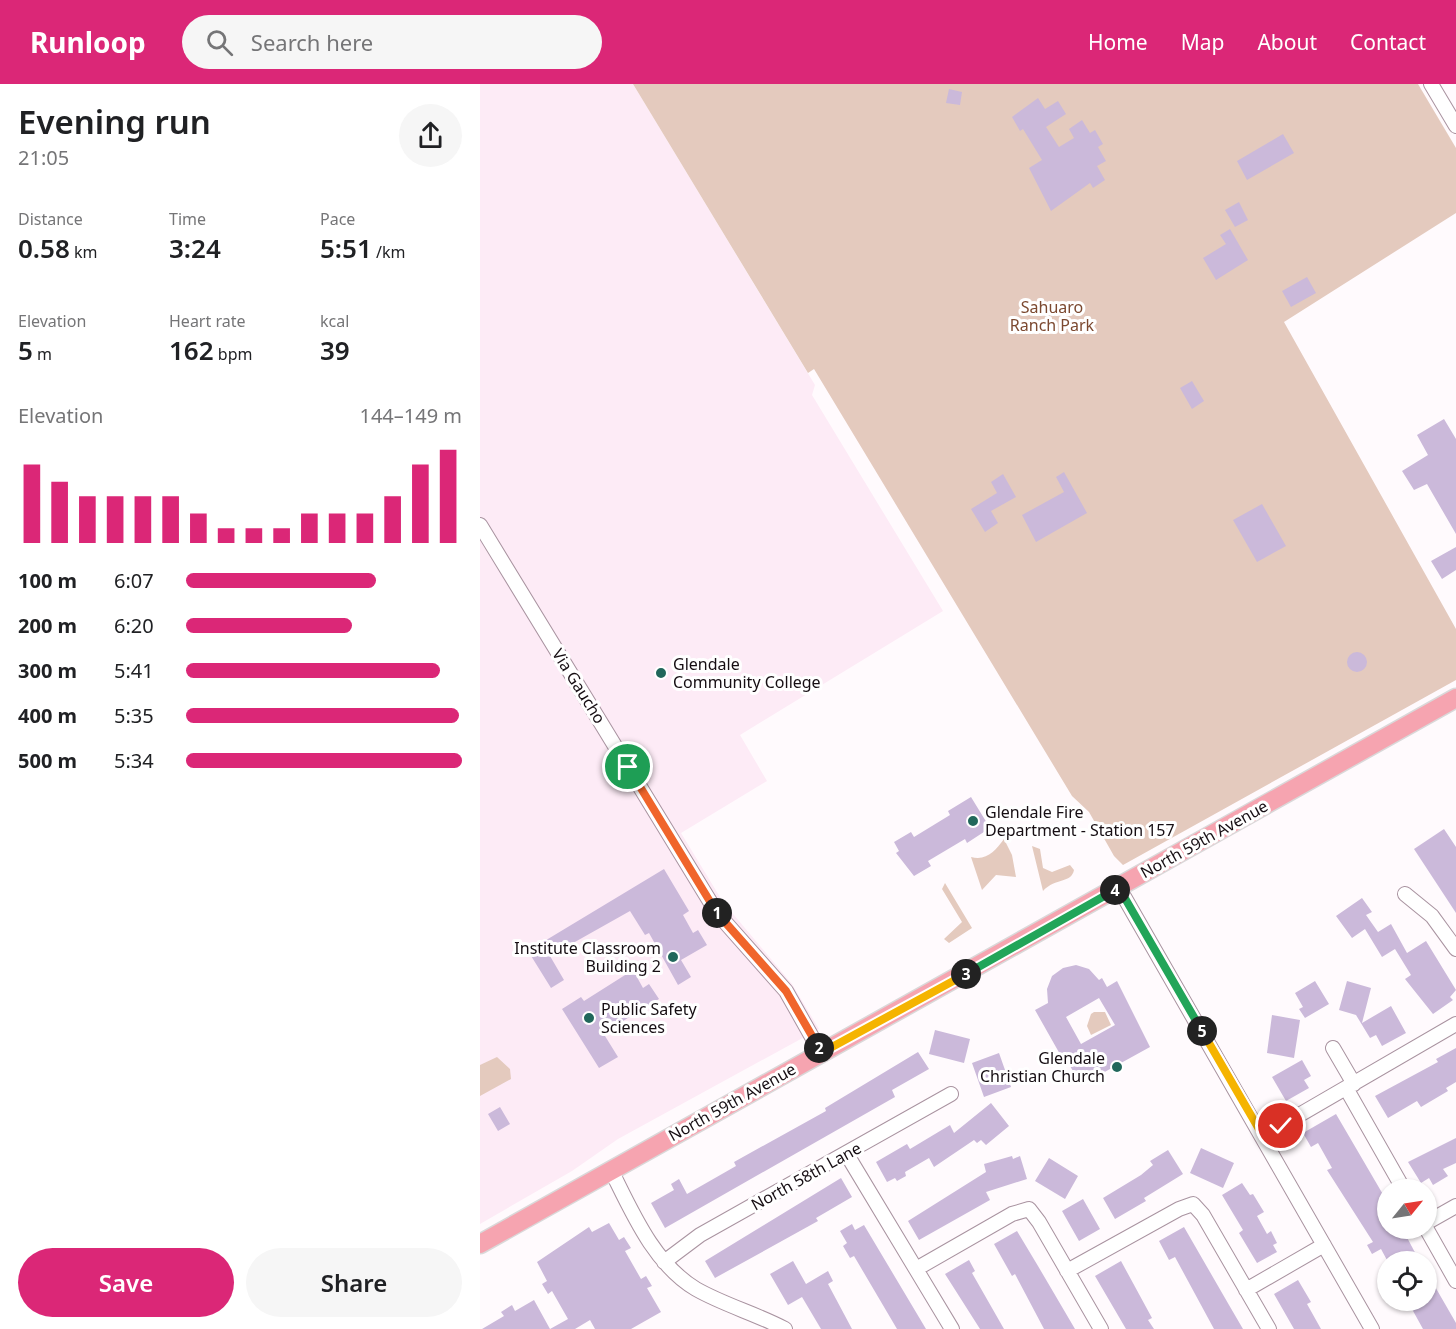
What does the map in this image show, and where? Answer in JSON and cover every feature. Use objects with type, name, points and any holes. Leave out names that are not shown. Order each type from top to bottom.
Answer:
[{"type":"main road","name":"North 59th Avenue","points":[[480,1244],[1456,698]]},
{"type":"street","points":[[1431,84],[1456,126]]},
{"type":"street","name":"Via Gaucho","points":[[480,525],[717,913],[786,991],[821,1053]]},
{"type":"street","points":[[1119,888],[1372,1329]]},
{"type":"street","points":[[1405,894],[1432,916],[1456,949]]},
{"type":"street","points":[[1263,1136],[1456,1024]]},
{"type":"street","points":[[1333,1048],[1398,1179]]},
{"type":"street","name":"North 58th Lane","points":[[664,1262],[699,1235],[951,1094]]},
{"type":"street","points":[[846,1153],[952,1329]]},
{"type":"street","points":[[611,1170],[664,1262],[697,1290],[770,1325],[785,1329]]},
{"type":"street","points":[[1067,1271],[1179,1209],[1193,1204],[1203,1215],[1269,1329]]},
{"type":"street","points":[[1437,1217],[1456,1206]]},
{"type":"street","points":[[916,1269],[1012,1214],[1029,1209],[1101,1329]]},
{"type":"street","points":[[1432,1239],[1456,1281]]},
{"type":"street","points":[[1246,1290],[1324,1245]]},
{"type":"shaded area","name":"Glendale Community College","points":[[480,84],[633,84],[815,385],[812,395],[943,611],[740,735],[767,781],[681,833],[723,902],[792,984],[819,1029],[618,1139],[572,1171],[480,1224]]},
{"type":"green space","name":"Sahuaro Ranch Park","points":[[633,84],[1418,84],[1456,148],[1456,213],[1284,322],[1456,629],[1456,680],[1123,865],[1114,856],[1089,812],[1072,796],[814,369],[808,373]]},
{"type":"green space","points":[[1004,839],[1012,855],[1016,877],[996,875],[982,890],[971,857],[986,856],[994,851]]},
{"type":"green space","points":[[1032,846],[1040,849],[1043,868],[1052,872],[1070,865],[1074,870],[1070,877],[1043,891]]},
{"type":"green space","points":[[945,883],[972,928],[949,943],[944,939],[962,922],[942,889]]},
{"type":"green space","points":[[1094,1012],[1105,1012],[1111,1025],[1091,1035],[1087,1026]]},
{"type":"green space","points":[[497,1057],[510,1069],[511,1079],[480,1096],[480,1065]]},
{"type":"building","points":[[949,89],[962,92],[960,105],[946,103]]},
{"type":"building","points":[[1038,98],[1045,109],[1058,101],[1066,114],[1046,127],[1059,147],[1074,138],[1069,129],[1082,120],[1090,133],[1095,130],[1103,144],[1098,147],[1106,161],[1097,166],[1105,180],[1093,188],[1090,183],[1051,211],[1029,168],[1042,160],[1023,129],[1020,131],[1012,117]]},
{"type":"building","points":[[1283,134],[1294,153],[1247,180],[1237,161]]},
{"type":"building","points":[[1239,202],[1248,220],[1235,227],[1225,210]]},
{"type":"building","points":[[1230,229],[1248,260],[1216,280],[1203,258],[1226,244],[1220,235]]},
{"type":"building","points":[[1307,277],[1316,293],[1291,307],[1282,291]]},
{"type":"building","points":[[1192,381],[1204,401],[1192,409],[1180,388]]},
{"type":"building","points":[[1444,419],[1456,439],[1456,534],[1427,484],[1414,490],[1402,471],[1428,455],[1417,435]]},
{"type":"building","points":[[1064,472],[1087,513],[1036,542],[1022,515],[1064,492],[1056,477]]},
{"type":"building","points":[[1003,474],[1016,497],[991,511],[998,523],[985,532],[971,509],[997,493],[991,482]]},
{"type":"building","points":[[1262,504],[1286,546],[1257,562],[1233,520]]},
{"type":"building","points":[[1456,547],[1456,570],[1442,579],[1431,561]]},
{"type":"building","points":[[1357,652],[1364,655],[1367,662],[1364,669],[1357,672],[1350,669],[1347,662],[1350,655]]},
{"type":"building","name":"Glendale Fire Department - Station 157","points":[[971,797],[990,828],[967,843],[965,839],[928,861],[931,866],[914,876],[896,853],[899,851],[894,842],[911,832],[914,837],[950,815],[948,811]]},
{"type":"building","points":[[1444,829],[1456,847],[1456,913],[1414,849]]},
{"type":"building","points":[[664,869],[689,911],[683,915],[693,933],[698,930],[707,945],[681,960],[691,977],[678,985],[649,933],[645,935],[630,911],[550,956],[564,980],[551,988],[528,951]]},
{"type":"building","points":[[1362,898],[1372,912],[1366,915],[1378,932],[1391,924],[1407,953],[1426,941],[1456,990],[1450,997],[1453,1000],[1433,1014],[1405,979],[1411,975],[1395,949],[1382,957],[1365,929],[1352,938],[1336,916]]},
{"type":"building","points":[[1076,965],[1089,969],[1099,980],[1102,978],[1107,987],[1117,981],[1150,1047],[1081,1085],[1066,1059],[1061,1056],[1035,1010],[1048,1003],[1047,989],[1052,976],[1063,968]],"holes":[[[1099,998],[1115,1025],[1081,1044],[1066,1017]]]},
{"type":"building","name":"Public Safety Sciences","points":[[633,970],[643,988],[649,984],[659,999],[610,1029],[611,1031],[605,1036],[618,1057],[599,1068],[562,1009],[581,997],[584,1001]]},
{"type":"building","points":[[1315,981],[1329,1004],[1305,1018],[1299,1009],[1303,1007],[1295,993]]},
{"type":"building","points":[[1347,981],[1371,988],[1362,1023],[1391,1006],[1406,1033],[1382,1046],[1376,1035],[1370,1038],[1356,1015],[1339,1010]]},
{"type":"building","points":[[1272,1015],[1300,1020],[1294,1058],[1267,1053]]},
{"type":"building","points":[[935,1030],[970,1039],[964,1063],[929,1054]]},
{"type":"building","points":[[1456,1048],[1456,1082],[1446,1088],[1448,1091],[1421,1107],[1417,1101],[1388,1118],[1375,1096],[1438,1062],[1436,1059]]},
{"type":"building","points":[[918,1052],[929,1069],[892,1090],[895,1097],[665,1228],[651,1203],[674,1190],[671,1184],[679,1179],[687,1194],[736,1166],[734,1162],[826,1111],[825,1108]]},
{"type":"building","points":[[999,1053],[1011,1087],[984,1097],[972,1063]]},
{"type":"building","points":[[1302,1060],[1311,1076],[1304,1080],[1309,1088],[1286,1101],[1272,1077]]},
{"type":"building","points":[[991,1103],[1009,1126],[986,1145],[981,1140],[977,1143],[974,1140],[934,1167],[929,1158],[905,1172],[906,1176],[897,1181],[895,1178],[887,1182],[876,1162],[907,1144],[910,1149],[950,1125],[954,1133]]},
{"type":"building","points":[[500,1107],[510,1124],[498,1131],[488,1114]]},
{"type":"building","points":[[1336,1114],[1377,1184],[1377,1239],[1408,1239],[1414,1251],[1382,1251],[1381,1249],[1372,1254],[1367,1245],[1373,1242],[1327,1170],[1332,1168],[1318,1143],[1311,1147],[1303,1133]]},
{"type":"building","points":[[1456,1138],[1456,1163],[1443,1169],[1448,1176],[1437,1183],[1437,1179],[1419,1179],[1408,1162]]},
{"type":"building","points":[[1201,1148],[1234,1163],[1223,1188],[1190,1173]]},
{"type":"building","points":[[1168,1150],[1183,1174],[1144,1198],[1146,1201],[1115,1219],[1103,1198],[1141,1175],[1153,1165],[1150,1161]]},
{"type":"building","points":[[1012,1156],[1013,1159],[1020,1156],[1027,1179],[986,1192],[990,1200],[919,1240],[908,1221],[986,1172],[984,1164]]},
{"type":"building","points":[[1049,1158],[1078,1176],[1065,1199],[1035,1181]]},
{"type":"building","points":[[841,1178],[852,1197],[816,1218],[818,1221],[715,1278],[705,1261]]},
{"type":"building","points":[[1242,1183],[1250,1195],[1253,1194],[1264,1212],[1257,1216],[1267,1234],[1271,1231],[1277,1243],[1273,1245],[1277,1252],[1257,1263],[1239,1233],[1243,1230],[1222,1195]]},
{"type":"building","points":[[1083,1199],[1100,1229],[1079,1241],[1062,1211]]},
{"type":"building","points":[[609,1223],[619,1240],[624,1237],[631,1248],[625,1251],[641,1279],[646,1276],[652,1286],[647,1288],[661,1312],[631,1329],[595,1329],[590,1320],[575,1329],[550,1329],[568,1319],[552,1291],[548,1294],[542,1284],[547,1281],[537,1262],[589,1227],[592,1232]]},
{"type":"building","points":[[852,1224],[855,1230],[864,1225],[926,1329],[897,1329],[854,1256],[850,1258],[843,1246],[847,1243],[840,1231]]},
{"type":"building","points":[[1184,1227],[1243,1329],[1214,1329],[1175,1257],[1169,1260],[1159,1241]]},
{"type":"building","points":[[1017,1231],[1075,1329],[1044,1329],[1015,1274],[1012,1276],[994,1244]]},
{"type":"building","points":[[969,1260],[975,1271],[972,1273],[1004,1329],[980,1329],[945,1274]]},
{"type":"building","points":[[793,1261],[806,1284],[828,1271],[833,1281],[828,1284],[852,1329],[821,1329],[802,1297],[788,1305],[770,1274]]},
{"type":"building","points":[[1121,1261],[1152,1318],[1148,1320],[1154,1329],[1126,1329],[1095,1276]]},
{"type":"building","points":[[1298,1280],[1311,1302],[1307,1304],[1321,1329],[1294,1329],[1274,1294]]},
{"type":"building","points":[[1437,1290],[1456,1323],[1456,1329],[1423,1329],[1413,1311],[1437,1311]]},
{"type":"building","points":[[534,1300],[550,1329],[482,1329],[504,1316],[501,1312],[512,1305],[515,1311]]},
{"type":"place","name":"Glendale Community College","points":[[661,673]]},
{"type":"place","name":"Glendale Fire Department - Station 157","points":[[973,821]]},
{"type":"place","name":"Institute Classroom Building 2","points":[[673,957]]},
{"type":"place","name":"Public Safety Sciences","points":[[589,1018]]},
{"type":"place","name":"Glendale Christian Church","points":[[1117,1067]]},
{"type":"route","points":[[628,767],[717,913],[786,991],[821,1053],[1119,888],[1263,1136],[1281,1126]]}]
